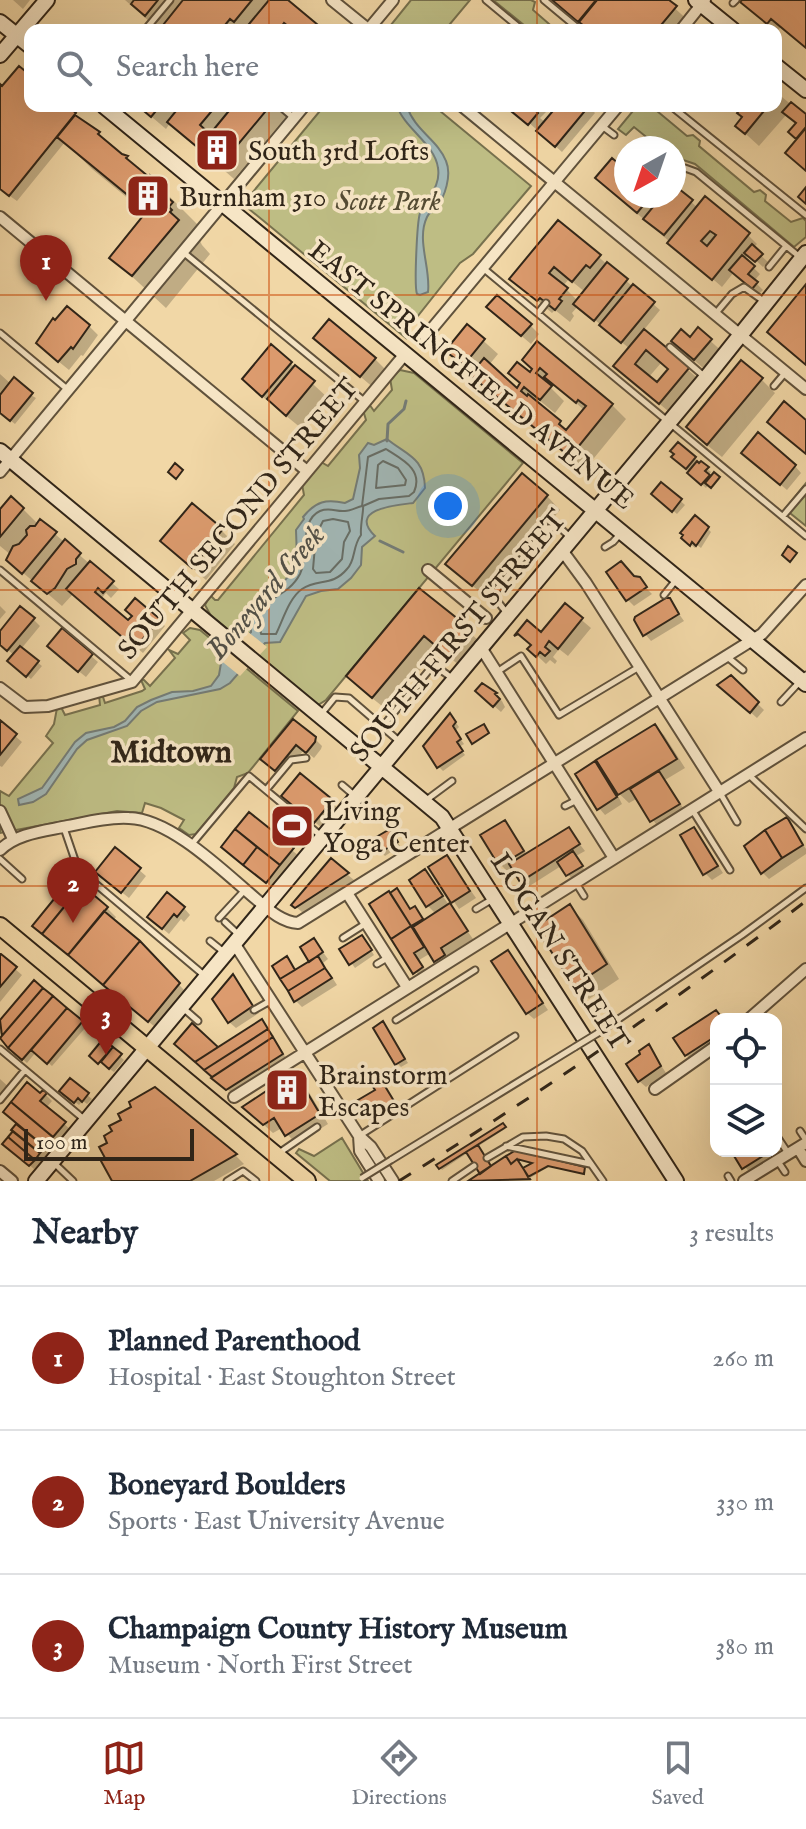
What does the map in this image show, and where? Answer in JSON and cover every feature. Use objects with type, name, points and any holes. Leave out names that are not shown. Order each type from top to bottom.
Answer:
[{"type":"main road","points":[[0,926],[307,1181]]},
{"type":"street","points":[[28,24],[47,0]]},
{"type":"street","points":[[332,0],[361,24]]},
{"type":"street","points":[[373,24],[393,0]]},
{"type":"street","points":[[685,24],[701,2],[726,24]]},
{"type":"street","points":[[0,22],[24,41]]},
{"type":"street","points":[[0,55],[24,29]]},
{"type":"street","points":[[782,71],[806,90]]},
{"type":"street","name":"EAST SPRINGFIELD AVENUE","points":[[111,112],[804,680]]},
{"type":"street","points":[[0,472],[5,455],[68,390],[299,112]]},
{"type":"street","points":[[469,112],[806,389]]},
{"type":"street","points":[[425,337],[612,112]]},
{"type":"street","points":[[0,217],[307,471]]},
{"type":"street","name":"SOUTH FIRST STREET","points":[[36,1181],[805,258]]},
{"type":"street","name":"SOUTH SECOND STREET","points":[[0,688],[25,707],[48,706],[132,682],[405,354]]},
{"type":"street","name":"LOGAN STREET","points":[[5,455],[424,801],[450,828],[676,1181]]},
{"type":"street","points":[[566,544],[619,623],[640,667],[720,793]]},
{"type":"street","points":[[428,570],[486,618]]},
{"type":"street","points":[[0,850],[13,839],[108,819],[132,818],[159,824],[264,906],[286,921],[298,923],[762,634],[802,598],[806,585]]},
{"type":"street","points":[[480,646],[614,858]]},
{"type":"street","points":[[234,1097],[806,738]]},
{"type":"street","points":[[0,811],[13,839]]},
{"type":"street","points":[[347,893],[407,987]]},
{"type":"street","points":[[233,944],[359,1136],[371,1147],[393,1181]]},
{"type":"street","points":[[756,1013],[806,969]]},
{"type":"street","points":[[655,1089],[710,1050]]},
{"type":"street","points":[[359,1136],[360,1151],[379,1181]]},
{"type":"street","points":[[744,1181],[800,1146],[806,1161]]},
{"type":"street","points":[[0,1171],[12,1181]]},
{"type":"lane","points":[[150,24],[170,0]]},
{"type":"lane","points":[[486,0],[515,24]]},
{"type":"lane","points":[[544,0],[573,24]]},
{"type":"lane","points":[[287,112],[294,118]]},
{"type":"lane","points":[[678,112],[806,215]]},
{"type":"lane","points":[[602,125],[614,135]]},
{"type":"lane","points":[[686,168],[696,172],[805,258]]},
{"type":"lane","points":[[769,267],[786,246]]},
{"type":"lane","points":[[182,251],[341,386],[365,401]]},
{"type":"lane","points":[[482,267],[806,536]]},
{"type":"lane","points":[[716,313],[732,294],[744,287],[766,302]]},
{"type":"lane","points":[[538,313],[546,303]]},
{"type":"lane","points":[[0,333],[68,390]]},
{"type":"lane","points":[[670,347],[706,378]]},
{"type":"lane","points":[[774,386],[786,372]]},
{"type":"lane","points":[[783,516],[806,489]]},
{"type":"lane","points":[[508,614],[496,600],[497,589],[547,528],[559,527],[566,544]]},
{"type":"lane","points":[[605,547],[622,532]]},
{"type":"lane","points":[[0,570],[132,682]]},
{"type":"lane","points":[[664,595],[678,578]]},
{"type":"lane","points":[[725,655],[743,670]]},
{"type":"lane","points":[[497,672],[521,656],[559,715],[640,667]]},
{"type":"lane","points":[[383,726],[430,669],[438,668],[453,678]]},
{"type":"lane","points":[[781,702],[804,680]]},
{"type":"lane","points":[[319,717],[335,697],[349,698],[401,742]]},
{"type":"lane","points":[[266,790],[291,760],[306,758]]},
{"type":"lane","points":[[748,774],[806,829]]},
{"type":"lane","points":[[191,846],[249,776],[322,836]]},
{"type":"lane","points":[[424,801],[452,781]]},
{"type":"lane","points":[[342,785],[356,797]]},
{"type":"lane","points":[[720,793],[737,822]]},
{"type":"lane","points":[[565,806],[578,799]]},
{"type":"lane","points":[[693,810],[730,870]]},
{"type":"lane","points":[[64,827],[78,869],[206,977]]},
{"type":"lane","points":[[0,859],[22,879]]},
{"type":"lane","points":[[575,882],[584,896]]},
{"type":"lane","points":[[360,1179],[598,1033],[806,888]]},
{"type":"lane","points":[[233,944],[222,920],[244,890]]},
{"type":"lane","points":[[476,909],[495,897]]},
{"type":"lane","points":[[343,938],[366,923]]},
{"type":"lane","points":[[210,941],[233,944]]},
{"type":"lane","points":[[377,964],[388,957]]},
{"type":"lane","points":[[396,1020],[475,970]]},
{"type":"lane","points":[[254,1010],[270,1001]]},
{"type":"lane","points":[[181,1007],[198,1021]]},
{"type":"lane","points":[[359,1136],[515,1036]]},
{"type":"lane","points":[[0,1049],[86,1120]]},
{"type":"lane","points":[[0,1100],[25,1070]]},
{"type":"lane","points":[[275,1155],[317,1127]]},
{"type":"lane","points":[[800,1131],[800,1146]]},
{"type":"lane","points":[[487,1158],[523,1137],[564,1139],[577,1146],[603,1181]]},
{"type":"lane","points":[[505,1146],[592,1164]]},
{"type":"lane","points":[[777,1160],[785,1172]]},
{"type":"lane","points":[[52,1161],[73,1181]]},
{"type":"lane","points":[[452,1181],[474,1166]]},
{"type":"lane","points":[[227,1181],[243,1171],[256,1181]]},
{"type":"green space","points":[[411,0],[470,0],[450,24],[392,24]]},
{"type":"green space","points":[[493,0],[531,0],[535,2],[533,10],[549,24],[523,24]]},
{"type":"green space","name":"Scott Park","points":[[319,112],[441,112],[531,186],[473,254],[460,263],[410,326],[406,338],[243,204]]},
{"type":"green space","points":[[632,112],[658,112],[687,136],[693,135],[700,141],[699,146],[754,192],[760,190],[766,195],[765,201],[791,222],[803,218],[806,221],[806,237],[794,247],[695,164],[686,161],[686,136],[645,136],[634,127],[626,135],[618,129]]},
{"type":"green space","points":[[400,370],[414,373],[523,463],[326,700],[318,705],[211,616],[205,605],[210,595],[218,600],[304,495],[302,484],[321,462],[328,466],[366,420],[363,410],[369,404],[374,411],[392,390],[390,378]]},
{"type":"green space","points":[[806,483],[806,526],[785,509]]},
{"type":"green space","points":[[190,628],[200,630],[298,711],[248,773],[237,777],[234,788],[196,834],[189,835],[179,828],[184,820],[145,803],[142,813],[117,811],[0,833],[0,791],[9,796],[53,743],[46,736],[54,724],[57,708],[61,707],[65,715],[100,705],[99,695],[105,703],[142,691],[145,689],[141,680],[150,686],[175,658],[169,650],[178,654],[190,640],[183,633]]},
{"type":"green space","points":[[342,1138],[368,1181],[330,1181],[296,1153],[299,1149],[314,1156]]},
{"type":"water","points":[[409,112],[438,147],[448,167],[445,192],[424,226],[428,292],[420,295],[417,294],[416,279],[419,219],[435,186],[438,168],[431,151],[401,114]]},
{"type":"water","points":[[387,439],[418,463],[425,488],[413,503],[387,507],[370,514],[368,527],[375,536],[362,547],[361,565],[351,578],[338,589],[306,596],[280,642],[265,643],[230,683],[220,689],[157,702],[141,711],[127,726],[87,740],[77,749],[46,794],[33,802],[19,805],[18,799],[42,788],[75,742],[86,733],[114,727],[125,721],[137,707],[172,692],[211,686],[219,675],[221,663],[251,632],[251,615],[256,601],[279,588],[293,570],[297,559],[296,530],[303,517],[322,502],[345,503],[353,499],[360,468],[359,455],[368,443],[374,445]]},
{"type":"pier","points":[[247,631],[267,647],[240,676],[219,659]]},
{"type":"building","points":[[134,0],[158,0],[145,16],[131,4]]},
{"type":"building","points":[[183,0],[252,0],[234,22],[230,19],[226,24],[164,24]]},
{"type":"building","points":[[269,0],[288,0],[317,24],[284,23],[249,24]]},
{"type":"building","points":[[552,0],[596,0],[578,22]]},
{"type":"building","points":[[597,0],[669,0],[677,6],[662,24],[579,22]]},
{"type":"building","points":[[806,0],[806,48],[782,28],[782,24],[771,19],[767,24],[740,2]]},
{"type":"building","points":[[19,66],[24,70],[24,112],[76,113],[9,196],[0,189],[0,84],[2,86]]},
{"type":"building","points":[[791,102],[806,114],[806,127],[796,139],[788,132],[796,123],[782,112]]},
{"type":"building","name":"South 3rd Lofts","points":[[175,112],[211,112],[200,125],[210,134],[228,112],[265,112],[220,166],[167,122]]},
{"type":"building","points":[[512,112],[537,112],[528,125]]},
{"type":"building","points":[[552,112],[584,112],[555,147],[536,131]]},
{"type":"building","points":[[763,112],[745,134],[735,126],[742,117],[737,113]]},
{"type":"building","name":"Burnham 310","points":[[75,115],[155,179],[168,191],[165,195],[173,202],[170,212],[179,220],[132,276],[109,258],[147,211],[57,137]]},
{"type":"building","points":[[806,128],[806,171],[785,153]]},
{"type":"building","points":[[612,158],[614,160],[614,194],[595,178]]},
{"type":"building","points":[[806,187],[806,204],[798,197]]},
{"type":"building","points":[[686,194],[693,200],[664,235],[643,219],[652,208],[686,208]]},
{"type":"building","points":[[705,196],[750,233],[712,280],[667,243]],"holes":[[[710,231],[716,235],[707,246],[701,241]]]},
{"type":"building","points":[[558,220],[601,255],[590,268],[586,265],[572,282],[554,267],[549,273],[568,288],[555,310],[540,298],[537,301],[509,279]]},
{"type":"building","points":[[752,244],[763,254],[755,262],[744,253]]},
{"type":"building","points":[[742,255],[755,266],[748,274],[758,282],[752,289],[729,270]]},
{"type":"building","points":[[607,262],[628,279],[594,321],[573,304]]},
{"type":"building","points":[[633,284],[655,302],[621,343],[599,325]]},
{"type":"building","points":[[806,284],[806,365],[767,332]]},
{"type":"building","points":[[497,295],[532,324],[521,336],[486,307]]},
{"type":"building","points":[[67,306],[90,325],[73,349],[71,347],[58,362],[36,343],[53,318],[55,320]]},
{"type":"building","points":[[329,319],[376,358],[360,377],[313,338]]},
{"type":"building","points":[[467,324],[485,339],[464,365],[445,351]]},
{"type":"building","points":[[698,327],[712,339],[694,360],[671,341],[681,329],[690,337]]},
{"type":"building","points":[[644,329],[690,367],[659,404],[613,366]],"holes":[[[646,350],[668,369],[657,382],[635,364]]]},
{"type":"building","points":[[537,341],[613,404],[570,457],[470,375],[484,358],[517,388],[520,383],[508,373],[517,362],[530,372],[532,369],[522,360]],"holes":[[[540,368],[547,374],[544,377],[576,403],[578,400],[586,406],[566,430],[559,424],[561,421],[521,391],[524,387],[540,400],[552,386],[536,373]]]},
{"type":"building","points":[[271,344],[292,362],[262,397],[242,379]]},
{"type":"building","points":[[741,360],[763,378],[707,445],[686,427]]},
{"type":"building","points":[[295,365],[315,381],[286,416],[267,399]]},
{"type":"building","points":[[14,377],[33,393],[10,421],[0,413],[0,395]]},
{"type":"building","points":[[784,401],[806,420],[806,454],[767,422]]},
{"type":"building","points":[[758,432],[796,465],[780,485],[741,453]]},
{"type":"building","points":[[678,442],[696,457],[686,469],[671,457],[674,454],[670,451]]},
{"type":"building","points":[[697,461],[709,467],[705,471],[710,475],[701,485],[687,473]]},
{"type":"building","points":[[175,463],[183,470],[176,479],[168,472]]},
{"type":"building","points":[[714,472],[720,477],[711,488],[705,483]]},
{"type":"building","points":[[522,473],[548,495],[472,586],[445,564]]},
{"type":"building","points":[[661,482],[682,499],[672,512],[651,494]]},
{"type":"building","points":[[11,496],[24,508],[0,537],[0,509]]},
{"type":"building","points":[[192,503],[223,529],[192,568],[160,541]]},
{"type":"building","points":[[695,515],[709,527],[696,546],[692,542],[690,546],[680,533]]},
{"type":"building","points":[[40,519],[57,532],[22,574],[6,560],[13,546],[27,535],[26,530],[35,526]]},
{"type":"building","points":[[65,539],[81,553],[76,564],[67,569],[55,588],[47,594],[31,581]]},
{"type":"building","points":[[788,546],[797,553],[790,562],[782,555]]},
{"type":"building","points":[[90,561],[114,581],[103,593],[98,588],[95,592],[128,620],[132,616],[125,610],[135,598],[160,619],[135,648],[66,589]]},
{"type":"building","points":[[621,561],[647,587],[626,601],[606,572]]},
{"type":"building","points":[[419,588],[473,631],[450,658],[424,636],[372,698],[346,676]]},
{"type":"building","points":[[670,598],[679,614],[643,636],[635,617]]},
{"type":"building","points":[[565,603],[583,618],[558,649],[549,641],[545,647],[550,651],[545,656],[540,652],[536,657],[527,649],[531,645],[518,634],[514,636],[527,620],[541,632]]},
{"type":"building","points":[[20,606],[35,618],[7,651],[0,645],[0,631]]},
{"type":"building","points":[[62,628],[93,654],[78,672],[47,646]]},
{"type":"building","points":[[20,646],[39,661],[26,677],[7,661]]},
{"type":"building","points":[[731,675],[759,702],[750,713],[717,685]]},
{"type":"building","points":[[482,683],[497,693],[500,699],[493,707],[475,691]]},
{"type":"building","points":[[450,713],[461,739],[457,742],[463,751],[437,768],[423,746]]},
{"type":"building","points":[[293,719],[316,737],[315,742],[306,753],[296,745],[275,771],[260,759]]},
{"type":"building","points":[[0,720],[17,734],[0,755]]},
{"type":"building","points":[[484,724],[489,733],[472,744],[466,734]]},
{"type":"building","points":[[655,724],[677,759],[618,795],[596,760]]},
{"type":"building","points":[[595,761],[617,797],[597,810],[575,774]]},
{"type":"building","points":[[659,771],[680,804],[650,822],[630,789]]},
{"type":"building","points":[[300,773],[333,800],[314,823],[281,796]]},
{"type":"building","points":[[249,812],[294,848],[280,865],[235,829]]},
{"type":"building","name":"Living Yoga Center","points":[[283,812],[307,832],[301,840],[277,820]]},
{"type":"building","points":[[787,817],[803,845],[782,858],[765,830]]},
{"type":"building","points":[[505,820],[524,851],[499,866],[480,835]]},
{"type":"building","points":[[569,827],[580,844],[520,882],[509,864]]},
{"type":"building","points":[[694,827],[718,866],[703,875],[680,835]]},
{"type":"building","points":[[235,829],[257,847],[243,865],[221,847]]},
{"type":"building","points":[[390,829],[398,842],[379,853],[371,840]]},
{"type":"building","points":[[765,830],[782,858],[761,874],[744,846]]},
{"type":"building","points":[[115,847],[141,868],[121,893],[95,872]]},
{"type":"building","points":[[257,847],[280,865],[266,883],[243,865]]},
{"type":"building","points":[[573,851],[583,866],[566,876],[557,862]]},
{"type":"building","points":[[447,855],[470,891],[451,903],[428,867]]},
{"type":"building","points":[[331,858],[349,873],[295,908],[291,905]]},
{"type":"building","points":[[425,869],[443,896],[426,907],[409,880]]},
{"type":"building","points":[[72,877],[82,885],[42,934],[32,926]]},
{"type":"building","points":[[82,885],[108,907],[68,955],[42,934]]},
{"type":"building","points":[[397,888],[410,909],[415,906],[423,919],[411,926],[390,893]]},
{"type":"building","points":[[389,891],[411,926],[391,939],[369,904]]},
{"type":"building","points":[[167,892],[185,907],[177,917],[174,914],[162,929],[147,917]]},
{"type":"building","points":[[450,903],[468,931],[441,948],[445,955],[434,962],[413,927]]},
{"type":"building","points":[[570,904],[607,964],[574,986],[535,927]]},
{"type":"building","points":[[104,911],[140,941],[103,985],[68,955]]},
{"type":"building","points":[[411,926],[424,947],[414,953],[423,967],[413,974],[391,939]]},
{"type":"building","points":[[362,935],[372,950],[349,965],[339,949]]},
{"type":"building","points":[[314,938],[323,952],[309,962],[300,947]]},
{"type":"building","points":[[140,941],[180,983],[148,1022],[103,985]]},
{"type":"building","points":[[508,950],[543,1003],[526,1014],[491,961]]},
{"type":"building","points":[[0,954],[17,967],[0,987]]},
{"type":"building","points":[[287,956],[295,970],[280,979],[272,966]]},
{"type":"building","points":[[318,956],[325,968],[288,991],[280,979]]},
{"type":"building","points":[[325,968],[332,978],[294,1002],[288,991]]},
{"type":"building","points":[[233,974],[253,1006],[228,1023],[212,999]]},
{"type":"building","points":[[34,980],[43,988],[2,1036],[0,1020]]},
{"type":"building","points":[[43,988],[53,996],[8,1048],[0,1038]]},
{"type":"building","points":[[53,996],[67,1008],[22,1060],[8,1048]]},
{"type":"building","points":[[67,1008],[83,1021],[47,1064],[31,1050]]},
{"type":"building","points":[[710,1014],[710,1040],[685,1056],[673,1038]]},
{"type":"building","points":[[262,1019],[268,1029],[204,1070],[195,1062]]},
{"type":"building","points":[[383,1021],[405,1059],[395,1065],[373,1028]]},
{"type":"building","points":[[192,1023],[218,1047],[195,1062],[174,1044]]},
{"type":"building","points":[[268,1029],[273,1037],[212,1077],[204,1070]]},
{"type":"building","points":[[273,1037],[283,1054],[226,1090],[211,1078]]},
{"type":"building","points":[[103,1039],[113,1047],[98,1064],[89,1056]]},
{"type":"building","points":[[649,1044],[661,1066],[638,1082],[626,1064]]},
{"type":"building","points":[[113,1047],[122,1054],[109,1069],[101,1062]]},
{"type":"building","name":"Brainstorm Escapes","points":[[295,1072],[320,1114],[285,1136],[274,1118],[263,1125],[242,1107]]},
{"type":"building","points":[[70,1078],[89,1093],[82,1102],[78,1098],[74,1103],[59,1091]]},
{"type":"building","points":[[380,1078],[397,1106],[372,1121],[358,1100],[375,1090],[371,1084]]},
{"type":"building","points":[[27,1082],[40,1093],[43,1090],[47,1093],[40,1101],[66,1122],[53,1137],[11,1102]]},
{"type":"building","points":[[155,1087],[237,1154],[190,1181],[112,1181],[101,1161],[105,1158],[99,1147],[107,1143],[104,1136],[112,1131],[109,1126],[121,1120],[118,1114],[131,1107],[129,1102]]},
{"type":"building","points":[[11,1102],[53,1137],[45,1147],[3,1112]]},
{"type":"building","points":[[503,1123],[506,1127],[439,1169],[436,1165]]},
{"type":"building","points":[[16,1124],[45,1147],[40,1153],[11,1130]]},
{"type":"building","points":[[13,1131],[40,1153],[35,1160],[8,1137]]},
{"type":"building","points":[[8,1137],[35,1160],[29,1166],[2,1144]]},
{"type":"building","points":[[478,1145],[491,1166],[480,1174],[466,1152]]},
{"type":"building","points":[[516,1150],[585,1167],[584,1174],[548,1166],[528,1177],[523,1168],[532,1163],[517,1159],[511,1164],[506,1156]]},
{"type":"building","points":[[506,1156],[511,1164],[517,1159],[530,1179],[468,1181]]},
{"type":"building","points":[[735,1157],[761,1157],[742,1169]]},
{"type":"waterway","name":"Boneyard Creek","points":[[387,441],[388,424],[404,409],[406,401]]},
{"type":"waterway","points":[[380,541],[403,552]]},
{"type":"railway","points":[[399,1181],[606,1046],[806,901]]},
{"type":"place","name":"South 3rd Lofts","points":[[217,150]]},
{"type":"place","name":"Burnham 310","points":[[148,196]]},
{"type":"place","name":"Planned Parenthood","points":[[46,301]]},
{"type":"place","name":"Living Yoga Center","points":[[292,826]]},
{"type":"place","name":"Boneyard Boulders","points":[[73,923]]},
{"type":"place","name":"Champaign County History Museum","points":[[106,1055]]},
{"type":"place","name":"Brainstorm Escapes","points":[[287,1090]]},
{"type":"district","name":"Midtown","points":[[171,751]]}]
